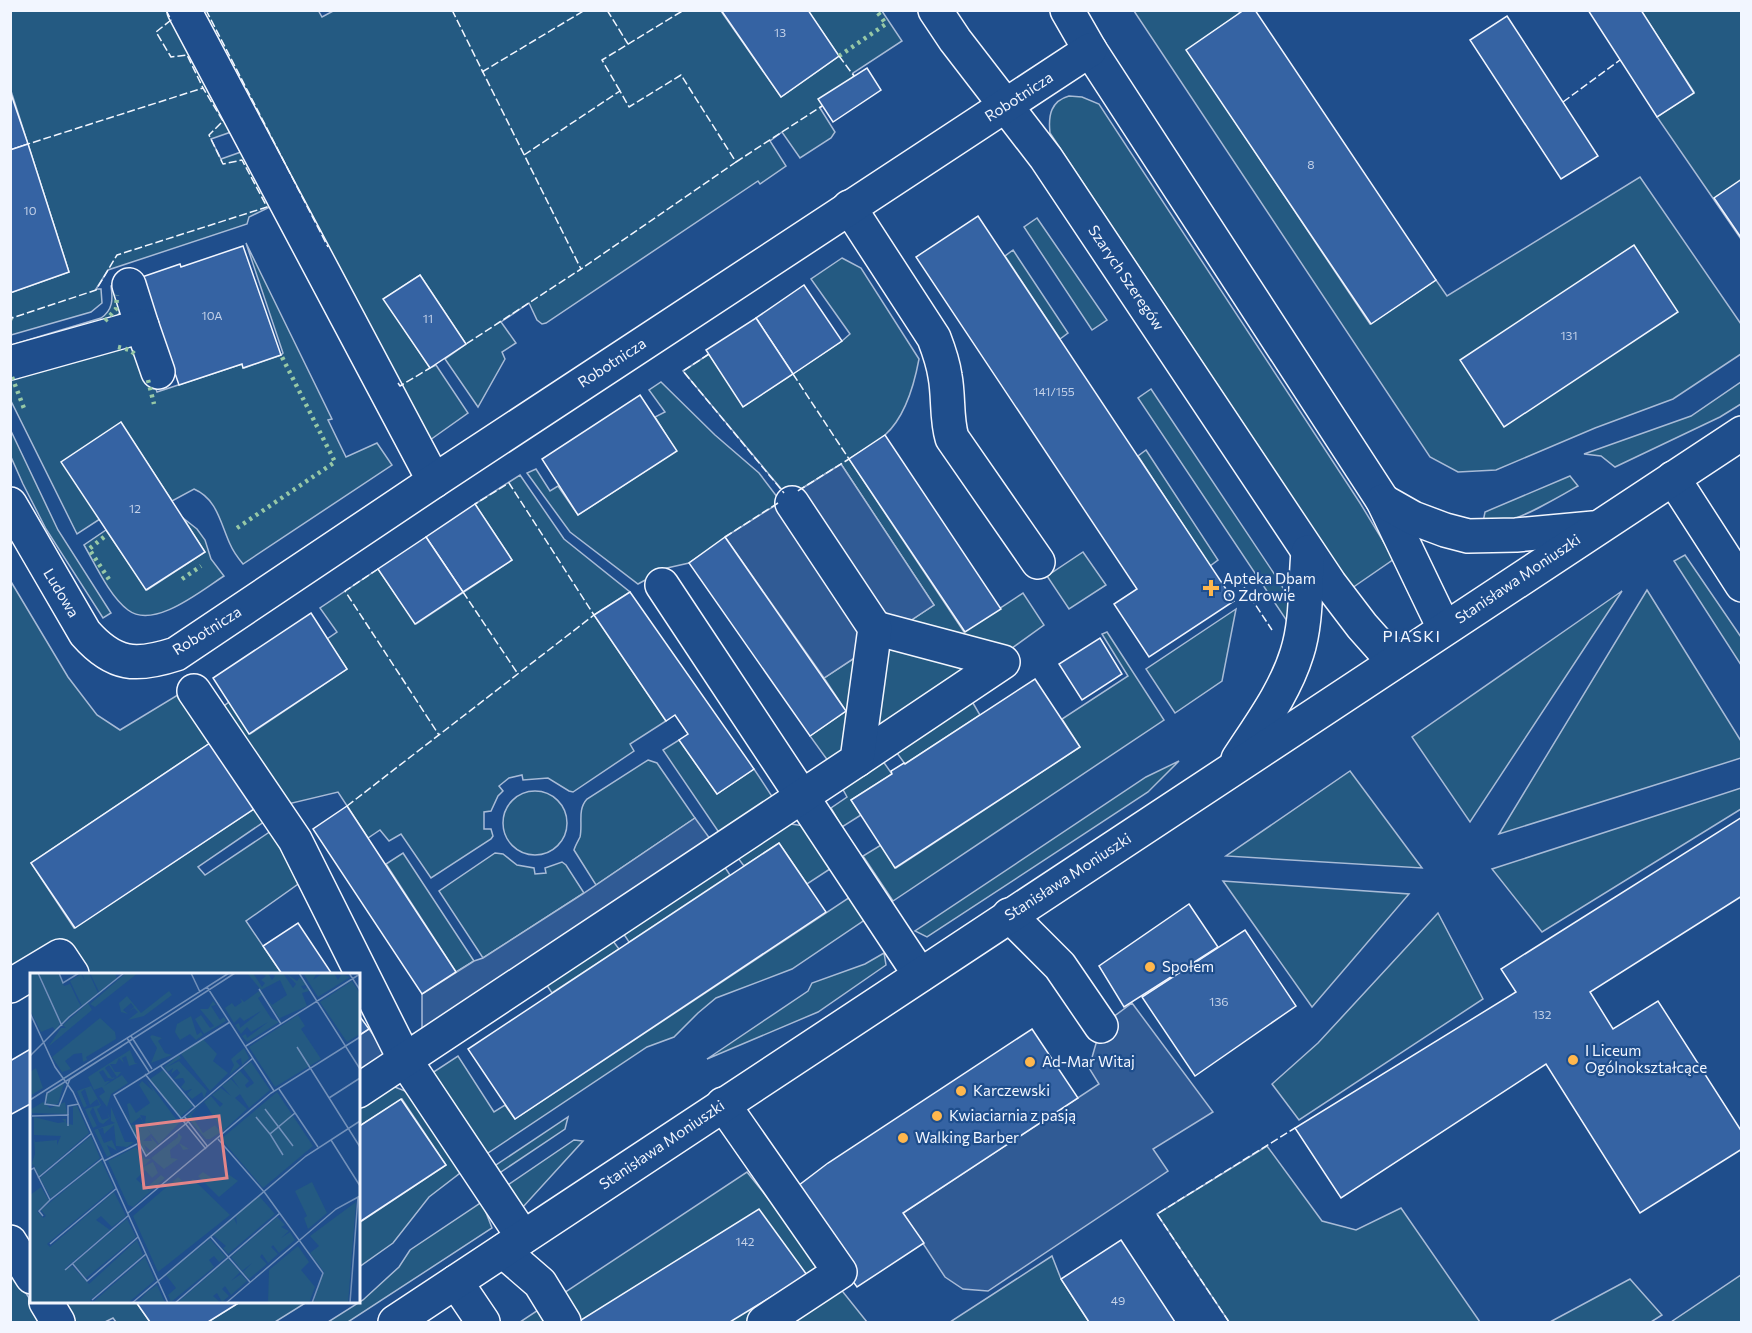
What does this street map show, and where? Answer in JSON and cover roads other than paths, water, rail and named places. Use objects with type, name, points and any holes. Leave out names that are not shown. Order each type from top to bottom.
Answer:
[{"type":"street","points":[[184,10],[434,481]]},
{"type":"street","name":"Szarych Szeregów","points":[[935,10],[955,40],[1046,158],[1308,552],[1362,626],[1394,662]]},
{"type":"street","points":[[1067,10],[1089,50],[1383,501],[1444,628]]},
{"type":"street","name":"Robotnicza","points":[[130,661],[153,661],[176,654],[434,481],[1089,50]]},
{"type":"street","points":[[849,207],[933,338],[946,378],[948,426],[952,438],[1038,562]]},
{"type":"street","points":[[129,285],[158,372]]},
{"type":"street","points":[[10,363],[142,327]]},
{"type":"street","name":"Stanisława Moniuszki","points":[[394,1323],[1742,433]]},
{"type":"street","points":[[1673,478],[1742,585]]},
{"type":"street","points":[[1383,501],[1413,518],[1468,536],[1516,535],[1596,528]]},
{"type":"street","points":[[792,503],[875,628],[857,760]]},
{"type":"street","name":"Ludowa","points":[[10,504],[85,633],[98,648],[114,658],[130,661]]},
{"type":"street","points":[[1231,769],[1271,708],[1297,653],[1301,636],[1308,552]]},
{"type":"street","points":[[663,585],[801,798],[920,975]]},
{"type":"street","points":[[360,1090],[1014,655],[875,628]]},
{"type":"street","points":[[194,691],[295,840],[405,1060],[513,1244],[564,1323]]},
{"type":"street","points":[[1009,915],[1060,966],[1101,1026]]},
{"type":"street","points":[[32,973],[60,956],[71,973]]},
{"type":"street","points":[[10,986],[30,974]]},
{"type":"street","points":[[723,1104],[840,1272],[764,1323]]},
{"type":"street","points":[[10,1242],[30,1274]]},
{"type":"street","points":[[456,1282],[483,1323]]},
{"type":"street","points":[[47,1303],[58,1323]]},
{"type":"place","name":"Apteka Dbam O Zdrowie","points":[[1211,588]]},
{"type":"place","name":"Społem","points":[[1150,967]]},
{"type":"place","name":"I Liceum Ogólnokształcące","points":[[1573,1060]]},
{"type":"place","name":"Ad-Mar Witaj","points":[[1030,1062]]},
{"type":"place","name":"Karczewski","points":[[961,1091]]},
{"type":"place","name":"Kwiaciarnia z pasją","points":[[937,1116]]},
{"type":"place","name":"Walking Barber","points":[[903,1138]]},
{"type":"district","name":"PIASKI","points":[[1412,636]]}]
